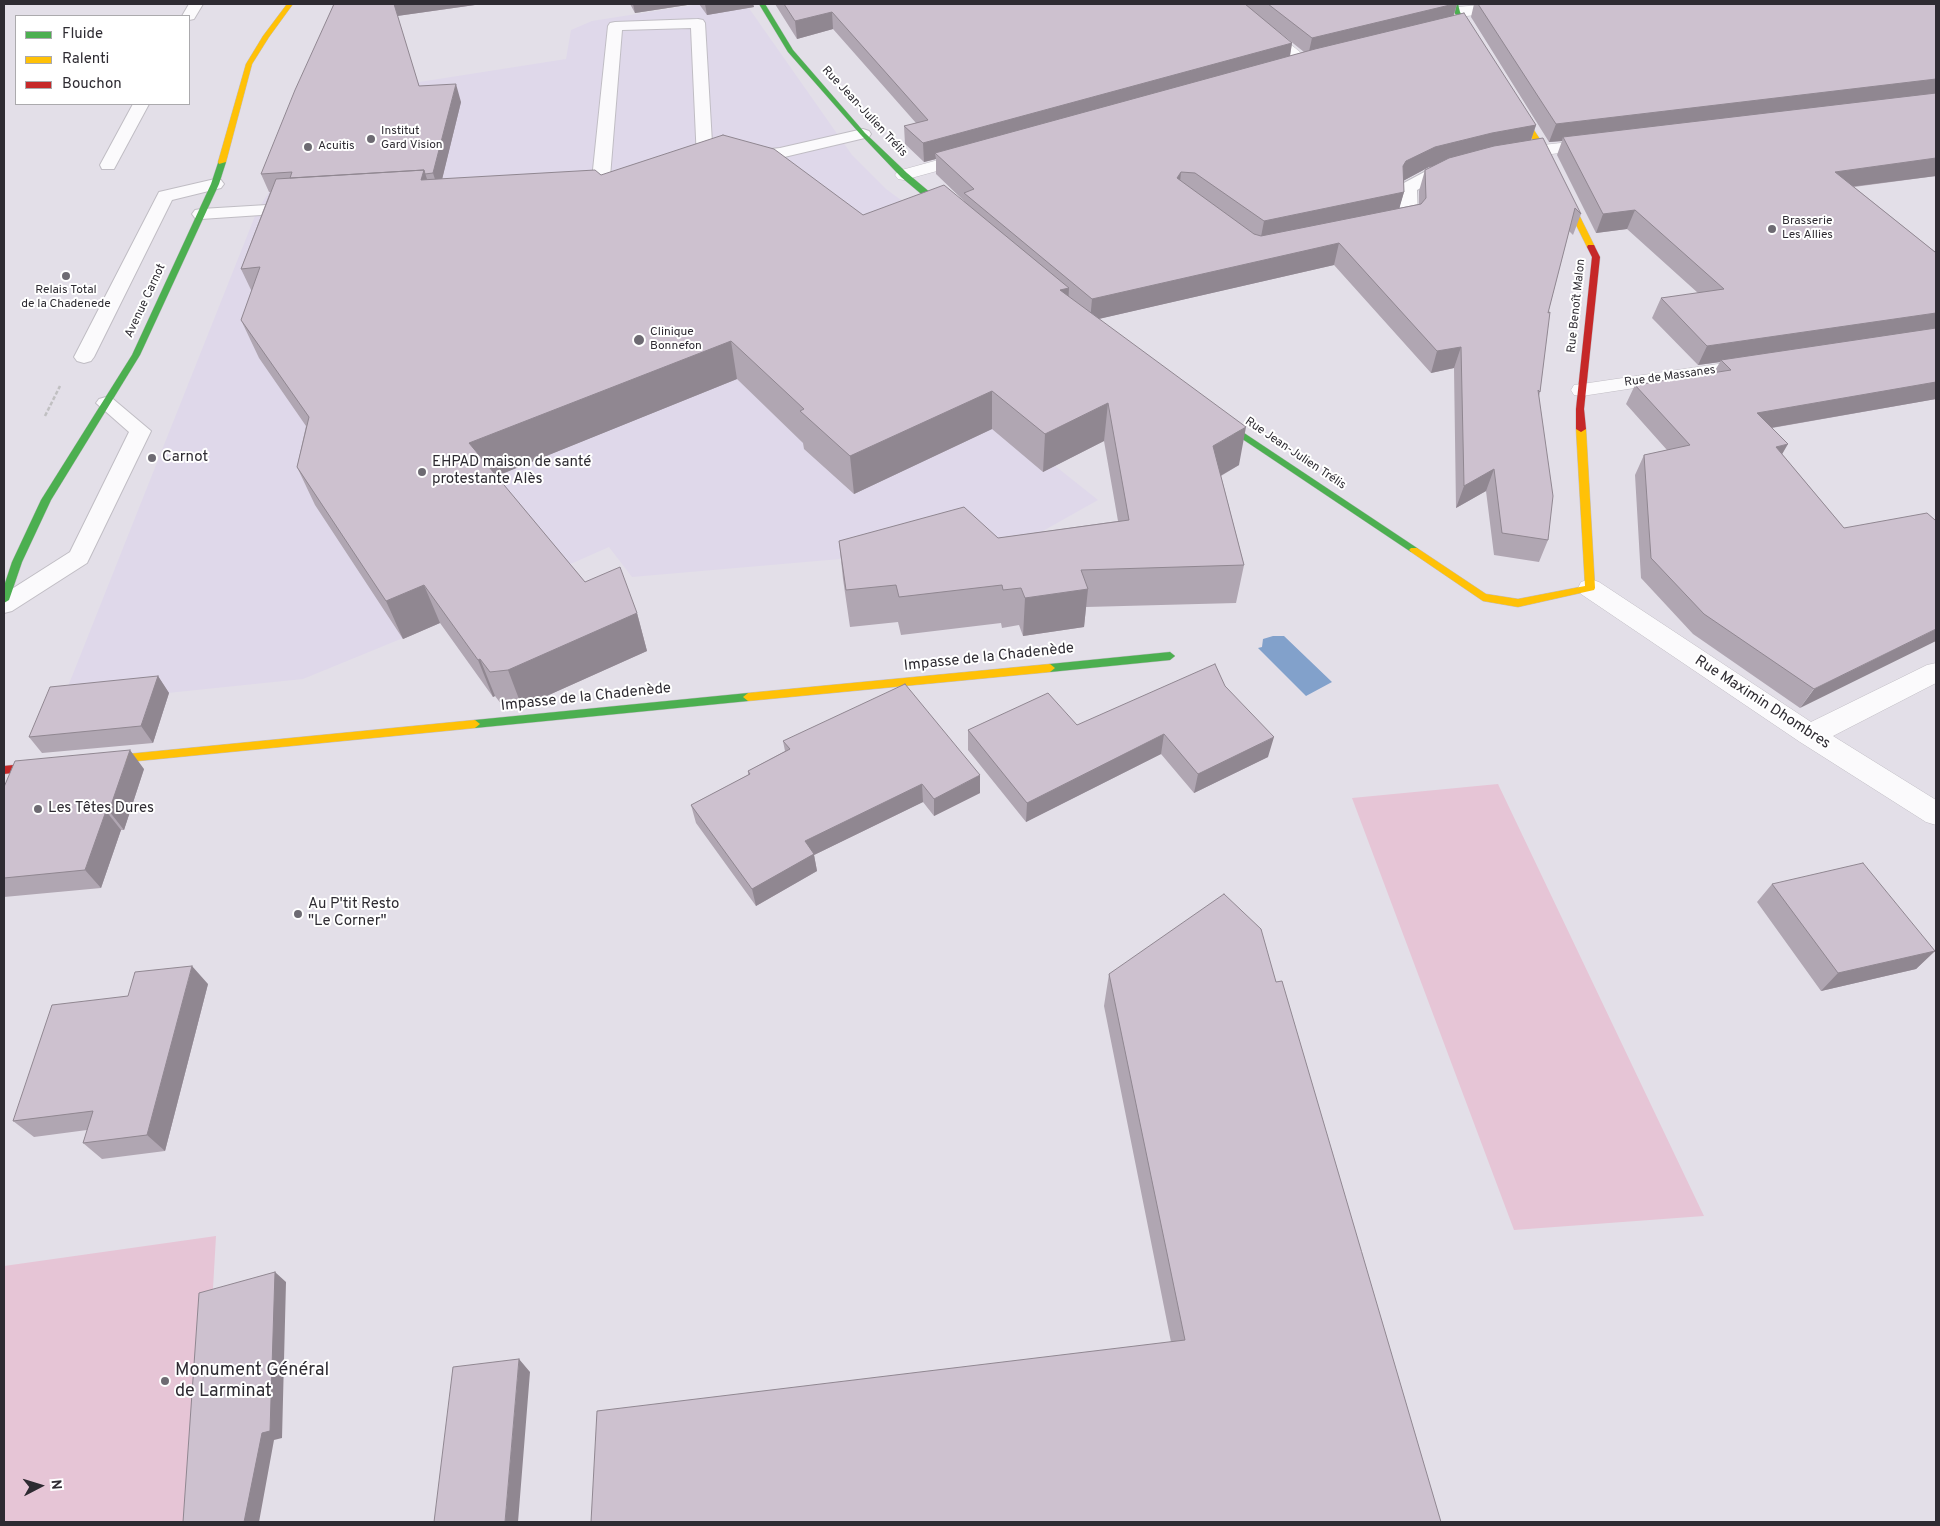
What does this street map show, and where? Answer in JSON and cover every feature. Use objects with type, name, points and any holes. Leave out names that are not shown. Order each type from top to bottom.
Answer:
[{"type":"street","name":"Avenue Carnot","points":[[4,600],[17,562],[46,500],[136,355],[215,184],[249,64],[266,36],[290,4]]},
{"type":"street","name":"Rue Jean-Julien Trélis","points":[[762,4],[790,51],[863,134],[904,174],[964,226]]},
{"type":"street","points":[[1232,4],[1305,64]]},
{"type":"street","points":[[1486,59],[1457,17],[1532,4]]},
{"type":"street","points":[[1286,69],[1324,59]]},
{"type":"street","name":"Rue Benoît Malon","points":[[1507,92],[1543,150],[1596,257],[1580,409],[1590,588]]},
{"type":"street","points":[[1543,150],[1612,142]]},
{"type":"street","points":[[904,174],[990,151]]},
{"type":"street","name":"Rue de Massanes","points":[[1582,390],[1772,362]]},
{"type":"street","name":"Rue Jean-Julien Trélis","points":[[1201,407],[1483,597],[1518,603],[1590,588]]},
{"type":"street","name":"Rue Maximin Dhombres","points":[[1590,588],[1810,735],[1936,814]]},
{"type":"street","name":"Impasse de la Chadenède","points":[[87,762],[1170,656]]},
{"type":"street","points":[[1810,735],[1936,672]]},
{"type":"street","points":[[4,770],[57,765]]},
{"type":"lane","points":[[190,15],[196,4]]},
{"type":"lane","points":[[600,189],[615,26],[698,23],[705,160]]},
{"type":"lane","points":[[108,165],[140,105]]},
{"type":"lane","points":[[687,166],[705,160],[780,153],[863,134]]},
{"type":"lane","points":[[1524,154],[1543,150]]},
{"type":"lane","points":[[1371,226],[1409,219],[1408,188],[1436,173],[1469,164]]},
{"type":"lane","points":[[84,357],[165,196],[215,184]]},
{"type":"lane","points":[[580,191],[617,188]]},
{"type":"lane","points":[[201,214],[316,207]]},
{"type":"lane","points":[[4,605],[79,557],[140,431],[106,403]]},
{"type":"shaded area","name":"Clinique Bonnefon","points":[[700,4],[746,4],[852,155],[886,189],[935,225],[1054,465],[1098,500],[986,563],[875,556],[632,577],[609,547],[403,638],[303,679],[61,704],[257,211],[269,192],[301,111],[330,96],[566,59],[571,30],[592,21]]},
{"type":"shaded area","points":[[1498,784],[1704,1216],[1514,1230],[1352,798]]},
{"type":"shaded area","points":[[216,1236],[200,1515],[189,1522],[4,1522],[4,1266]]},
{"type":"water","points":[[1273,636],[1284,636],[1332,682],[1306,696],[1258,648],[1262,647],[1263,639]]},
{"type":"building","points":[[334,4],[394,4],[419,86],[456,84],[433,173],[425,174],[424,170],[290,178],[292,172],[261,174],[295,90]]},
{"type":"building","points":[[784,4],[1245,4],[1292,43],[923,143],[904,126],[928,120],[832,12],[795,21]]},
{"type":"building","points":[[1268,4],[1454,4],[1312,38]]},
{"type":"building","points":[[1478,4],[1936,4],[1936,79],[1556,124]]},
{"type":"building","points":[[1464,13],[1536,125],[1492,133],[1435,147],[1406,161],[1403,166],[1404,192],[1264,221],[1195,173],[1181,172],[1177,178],[1254,234],[1261,236],[1421,204],[1426,198],[1425,170],[1449,158],[1494,146],[1543,138],[1581,214],[1575,208],[1548,313],[1550,312],[1540,392],[1538,390],[1553,496],[1548,540],[1502,533],[1494,469],[1464,486],[1461,347],[1437,351],[1339,243],[1092,299],[964,193],[974,189],[935,153],[1315,49]]},
{"type":"building","points":[[1936,93],[1936,158],[1835,172],[1936,252],[1936,313],[1707,346],[1661,298],[1724,289],[1635,210],[1603,214],[1563,137]]},
{"type":"building","points":[[723,135],[774,149],[863,215],[944,185],[1069,288],[1060,290],[1246,427],[1213,446],[1244,565],[1081,570],[1088,589],[1025,598],[1021,588],[1003,590],[1002,585],[899,597],[896,585],[846,590],[839,541],[964,507],[998,538],[1129,520],[1108,403],[1045,434],[992,391],[850,456],[800,411],[804,409],[731,341],[469,443],[585,582],[620,567],[637,613],[508,670],[490,672],[480,659],[478,660],[424,585],[386,601],[297,467],[309,417],[241,320],[260,267],[241,269],[276,179],[424,170],[421,180],[595,170],[601,175]]},
{"type":"building","points":[[1936,328],[1936,382],[1757,413],[1788,444],[1776,447],[1844,528],[1927,513],[1936,520],[1936,629],[1814,689],[1704,614],[1651,558],[1644,455],[1690,445],[1635,385],[1731,370],[1721,360]]},
{"type":"building","points":[[1215,664],[1225,686],[1274,737],[1198,774],[1164,734],[1027,803],[968,730],[1048,693],[1077,725]]},
{"type":"building","points":[[158,676],[141,726],[29,737],[50,687]]},
{"type":"building","points":[[905,684],[980,775],[934,799],[922,784],[805,841],[814,854],[752,889],[691,805],[750,774],[748,771],[790,749],[783,741]]},
{"type":"building","points":[[130,750],[109,811],[106,811],[85,870],[4,878],[4,787],[15,761]]},
{"type":"building","points":[[1863,863],[1935,951],[1838,973],[1772,884]]},
{"type":"building","points":[[1224,894],[1261,929],[1276,982],[1282,981],[1441,1522],[591,1522],[597,1411],[1185,1340],[1109,974]]},
{"type":"building","points":[[192,966],[147,1135],[83,1143],[93,1111],[13,1121],[52,1005],[128,996],[135,972]]},
{"type":"building","points":[[275,1272],[270,1431],[262,1433],[244,1522],[183,1522],[199,1293]]},
{"type":"building","points":[[519,1359],[505,1522],[434,1522],[453,1367]]},
{"type":"traffic: fast","points":[[762,4],[790,51],[863,134],[904,175],[954,217]]},
{"type":"traffic: fast","points":[[1455,4],[1457,12],[1478,46]]},
{"type":"traffic: fast","points":[[4,600],[17,562],[46,500],[136,355],[215,184],[222,162]]},
{"type":"traffic: fast","points":[[1214,416],[1414,550]]},
{"type":"traffic: fast","points":[[1050,668],[1170,656]]},
{"type":"traffic: fast","points":[[475,724],[748,697]]},
{"type":"traffic: slow","points":[[222,162],[249,64],[266,36],[290,4]]},
{"type":"traffic: slow","points":[[1513,102],[1543,150],[1591,247]]},
{"type":"traffic: slow","points":[[1414,550],[1483,597],[1518,603],[1590,588],[1581,429]]},
{"type":"traffic: slow","points":[[748,697],[1050,668]]},
{"type":"traffic: slow","points":[[97,761],[475,724]]},
{"type":"traffic: jam","points":[[1581,429],[1580,409],[1596,257],[1591,247]]},
{"type":"traffic: jam","points":[[4,770],[50,765]]},
{"type":"place","name":"Institut Gard Vision","points":[[371,139]]},
{"type":"place","name":"Acuitis","points":[[308,147]]},
{"type":"place","name":"Brasserie Les Allies","points":[[1772,229]]},
{"type":"place","name":"Relais Total de la Chadenede","points":[[66,276]]},
{"type":"place","name":"Clinique Bonnefon","points":[[639,340]]},
{"type":"place","name":"Carnot","points":[[152,458]]},
{"type":"place","name":"EHPAD maison de santé protestante Alès","points":[[422,472]]},
{"type":"place","name":"Les Têtes Dures","points":[[38,809]]},
{"type":"place","name":"Au P'tit Resto \"Le Corner\"","points":[[298,914]]},
{"type":"place","name":"Monument Général de Larminat","points":[[165,1381]]}]
